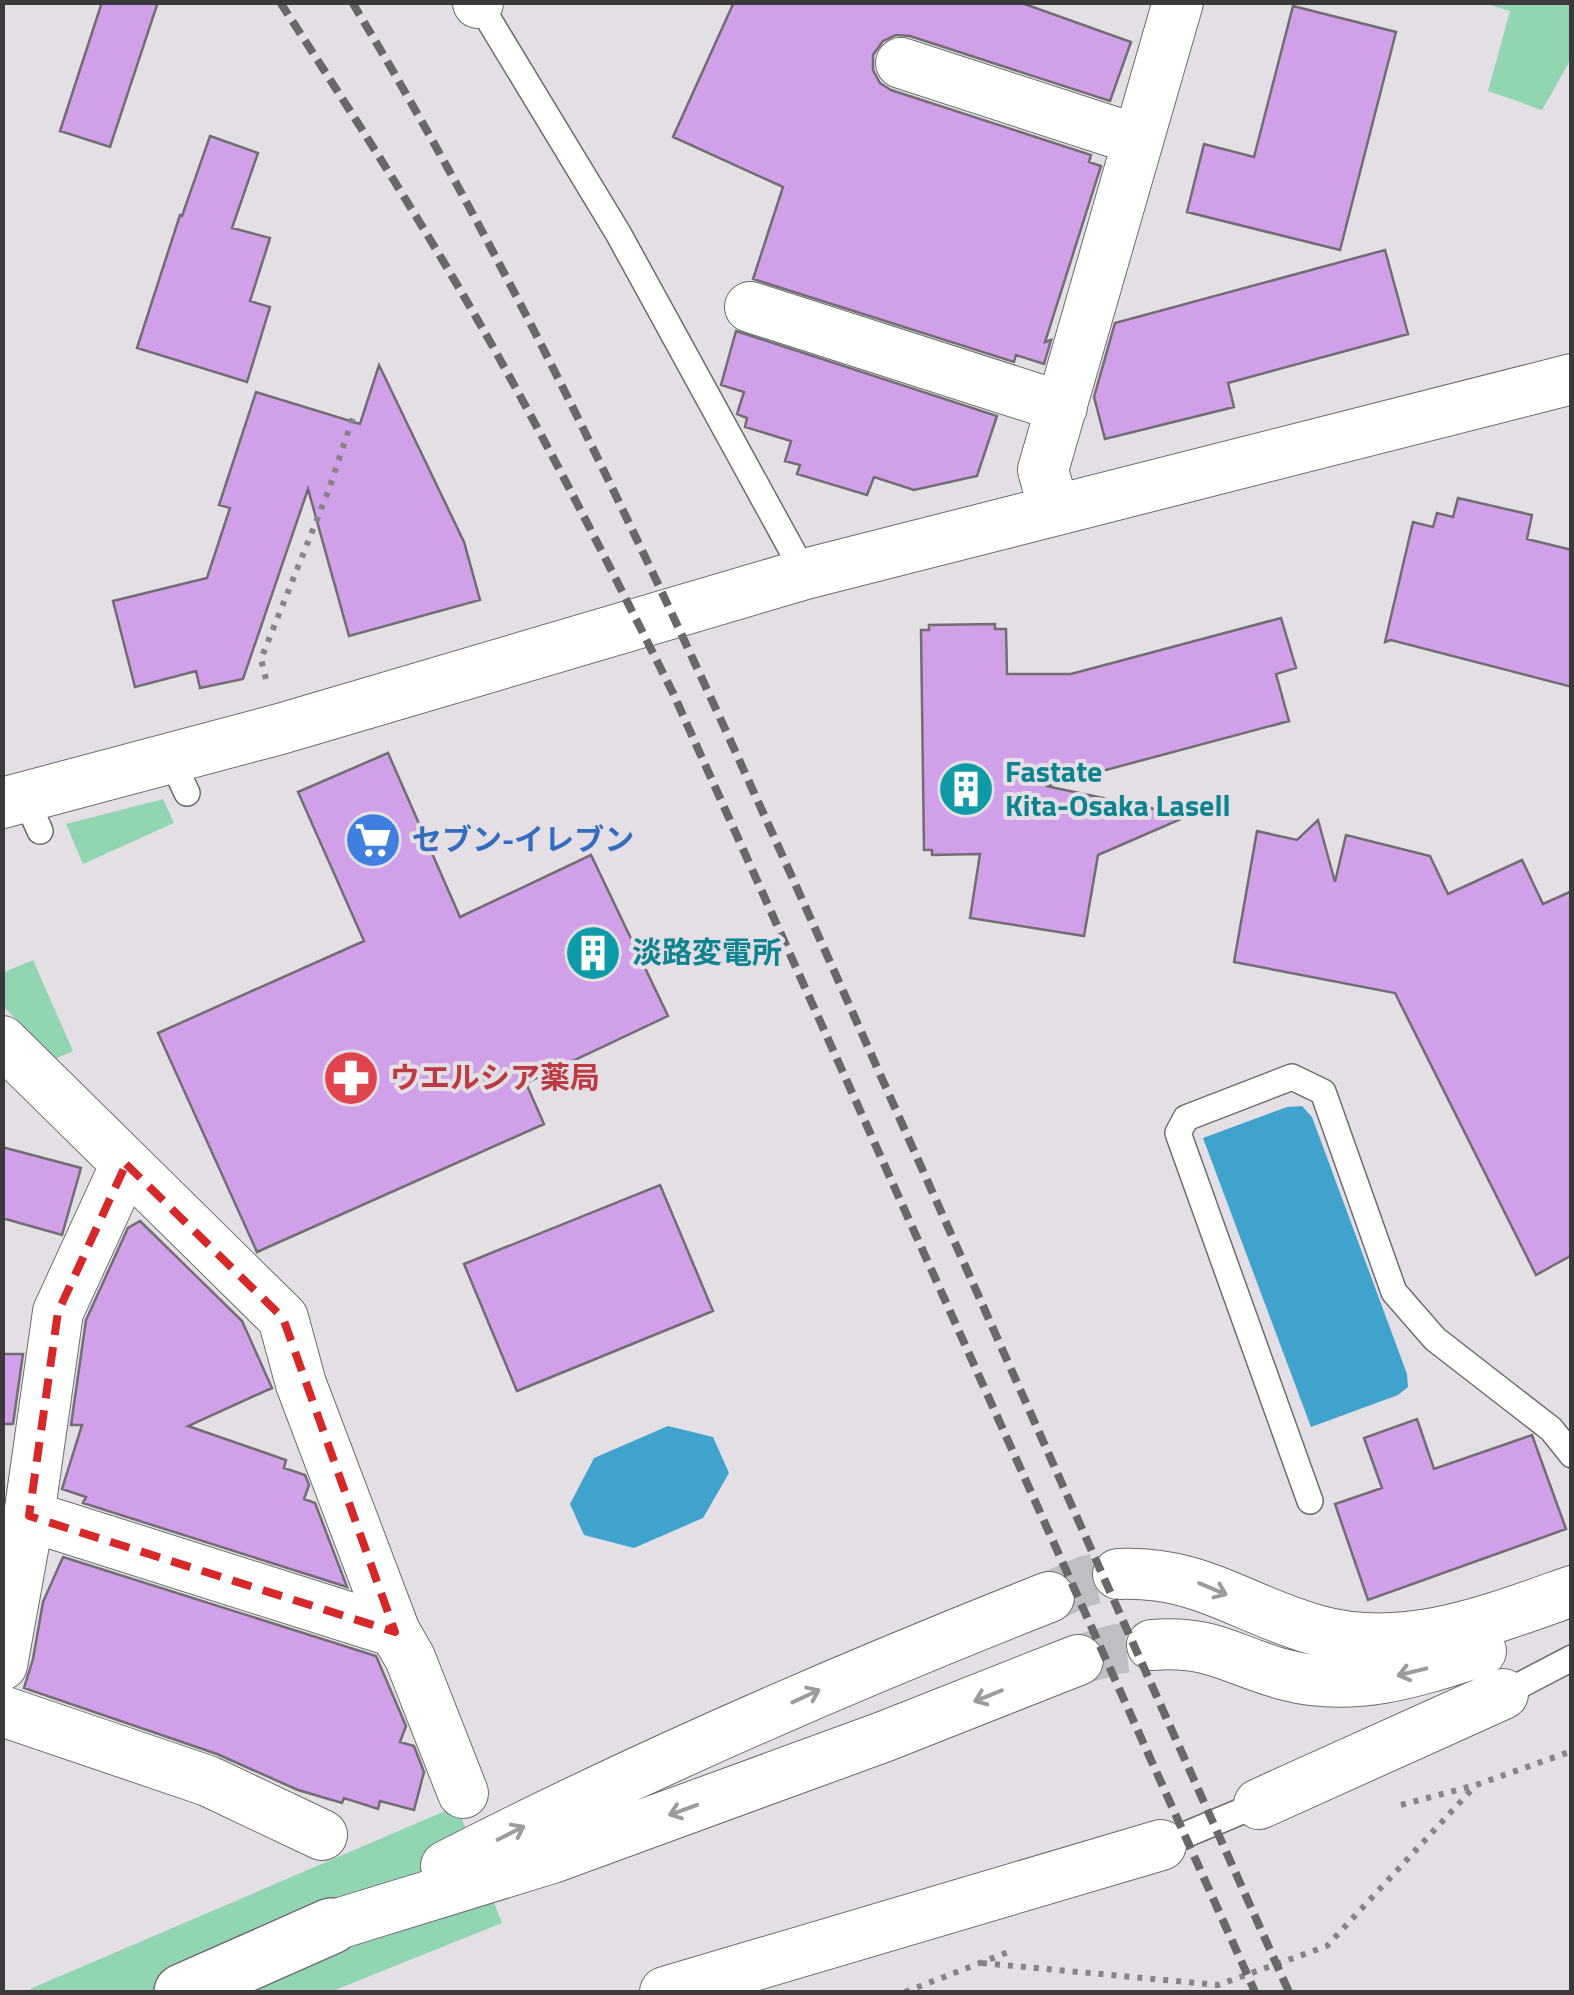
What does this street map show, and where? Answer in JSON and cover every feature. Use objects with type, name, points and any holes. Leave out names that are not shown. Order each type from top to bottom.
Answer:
[{"type":"street","points":[[1054,509],[1043,470],[1178,2]]},
{"type":"street","points":[[901,63],[1138,140]]},
{"type":"street","points":[[750,307],[1062,407]]},
{"type":"street","points":[[23,810],[179,776],[280,729],[805,574],[1572,378]]},
{"type":"street","points":[[2,1040],[283,1318],[301,1384],[395,1632],[410,1658],[463,1794]]},
{"type":"street","points":[[2,1665],[29,1516],[58,1312],[126,1164]]},
{"type":"street","points":[[29,1516],[395,1632]]},
{"type":"street","points":[[1118,1574],[1147,1572],[1192,1581],[1290,1622],[1352,1637],[1386,1638],[1461,1630],[1572,1591]]},
{"type":"street","points":[[182,1992],[331,1926],[542,1816],[854,1674],[1049,1597]]},
{"type":"street","points":[[1152,1645],[1202,1645],[1285,1675],[1354,1684],[1426,1669],[1572,1621]]},
{"type":"street","points":[[331,1926],[552,1858],[883,1738],[1078,1660]]},
{"type":"street","points":[[1250,1807],[1504,1694]]},
{"type":"street","points":[[2,1711],[208,1781],[322,1835]]},
{"type":"street","points":[[665,1992],[1161,1844]]},
{"type":"lane","points":[[478,2],[618,233],[805,574]]},
{"type":"lane","points":[[1310,1501],[1178,1133],[1186,1118],[1292,1077],[1323,1092],[1394,1292],[1435,1339],[1551,1429],[1572,1455]]},
{"type":"lane","points":[[1504,1694],[1572,1658]]},
{"type":"lane","points":[[1161,1844],[1250,1807]]},
{"type":"path","points":[[280,729],[261,659],[328,492],[356,410]]},
{"type":"path","points":[[905,1992],[982,1963],[1218,1985],[1327,1946],[1476,1785],[1572,1751]]},
{"type":"highlighted area","points":[[126,1164],[283,1318],[395,1632],[29,1516],[58,1312]]},
{"type":"green space","points":[[1484,3],[1571,3],[1571,59],[1542,110],[1488,91],[1510,11]]},
{"type":"green space","points":[[163,799],[174,823],[83,864],[66,824]]},
{"type":"green space","points":[[33,960],[73,1051],[55,1059],[3,1006],[2,973]]},
{"type":"green space","points":[[457,1806],[502,1923],[330,1992],[31,1992],[30,1989]]},
{"type":"water","points":[[1302,1106],[1312,1117],[1407,1374],[1408,1387],[1398,1395],[1311,1427],[1203,1138],[1287,1107]]},
{"type":"water","points":[[668,1426],[713,1437],[729,1473],[703,1518],[634,1548],[584,1535],[570,1504],[594,1458]]},
{"type":"building","points":[[102,2],[158,2],[110,147],[60,131]]},
{"type":"building","points":[[734,2],[1019,2],[1131,42],[1110,101],[910,36],[896,35],[883,41],[873,55],[873,70],[880,83],[891,90],[1091,155],[1089,162],[1101,166],[1045,342],[1051,340],[1044,364],[1016,355],[1014,362],[753,279],[783,187],[673,137]]},
{"type":"building","points":[[1293,6],[1396,32],[1340,250],[1187,212],[1204,144],[1254,157]]},
{"type":"building","points":[[210,136],[258,153],[232,228],[270,238],[250,301],[270,307],[247,382],[137,348]]},
{"type":"building","points":[[1385,250],[1408,334],[1228,383],[1234,407],[1105,439],[1094,397],[1115,323]]},
{"type":"building","points":[[736,331],[997,416],[977,476],[914,490],[874,477],[867,495],[797,474],[800,465],[785,461],[791,441],[745,427],[747,418],[737,414],[744,392],[721,385]]},
{"type":"building","points":[[379,365],[464,542],[480,600],[349,636],[308,489],[243,679],[200,688],[196,671],[135,687],[113,601],[207,578],[230,508],[219,505],[256,392],[360,424]]},
{"type":"building","points":[[1458,498],[1532,515],[1527,539],[1572,550],[1572,687],[1391,640],[1385,642],[1413,522],[1433,527],[1437,513],[1453,517]]},
{"type":"building","points":[[1281,618],[1296,668],[1276,674],[1289,721],[1046,786],[1188,816],[1098,855],[1084,936],[970,918],[980,854],[932,855],[932,850],[924,850],[921,630],[929,630],[929,625],[995,624],[995,629],[1006,629],[1007,674],[1071,674]]},
{"type":"building","name":"ウエルシア薬局","points":[[388,753],[460,917],[591,855],[668,1016],[526,1083],[544,1124],[257,1252],[158,1033],[364,941],[298,792]]},
{"type":"building","points":[[1318,820],[1335,882],[1346,835],[1430,856],[1448,894],[1522,860],[1543,904],[1572,891],[1572,1255],[1536,1275],[1395,993],[1234,962],[1257,831],[1297,840]]},
{"type":"building","points":[[2,1147],[81,1168],[62,1235],[2,1218]]},
{"type":"building","points":[[660,1185],[713,1311],[517,1391],[464,1264]]},
{"type":"building","points":[[140,1221],[242,1321],[272,1388],[188,1426],[286,1460],[284,1468],[305,1475],[309,1485],[304,1499],[315,1503],[347,1587],[83,1503],[86,1497],[62,1489],[82,1425],[71,1425],[86,1320],[128,1228]]},
{"type":"building","points":[[2,1354],[23,1354],[13,1424],[2,1424]]},
{"type":"building","points":[[1417,1419],[1434,1469],[1532,1435],[1566,1529],[1368,1600],[1335,1504],[1382,1488],[1364,1438]]},
{"type":"building","points":[[63,1557],[376,1656],[406,1726],[400,1742],[414,1746],[424,1772],[414,1810],[380,1801],[378,1809],[344,1798],[342,1803],[298,1790],[217,1754],[24,1688],[43,1602]]},
{"type":"tunnel","points":[[1049,1597],[1085,1581],[1118,1574]]},
{"type":"tunnel","points":[[1078,1660],[1117,1649],[1152,1645]]},
{"type":"railway","points":[[280,2],[484,331],[673,693],[1255,1992]]},
{"type":"railway","points":[[352,2],[487,240],[669,608],[1289,1992]]},
{"type":"place","name":"Fastate Kita-Osaka Lasell","points":[[966,789]]},
{"type":"place","name":"セブン-イレブン","points":[[373,840]]},
{"type":"place","name":"淡路変電所","points":[[593,953]]},
{"type":"place","name":"ウエルシア薬局","points":[[351,1078]]}]
